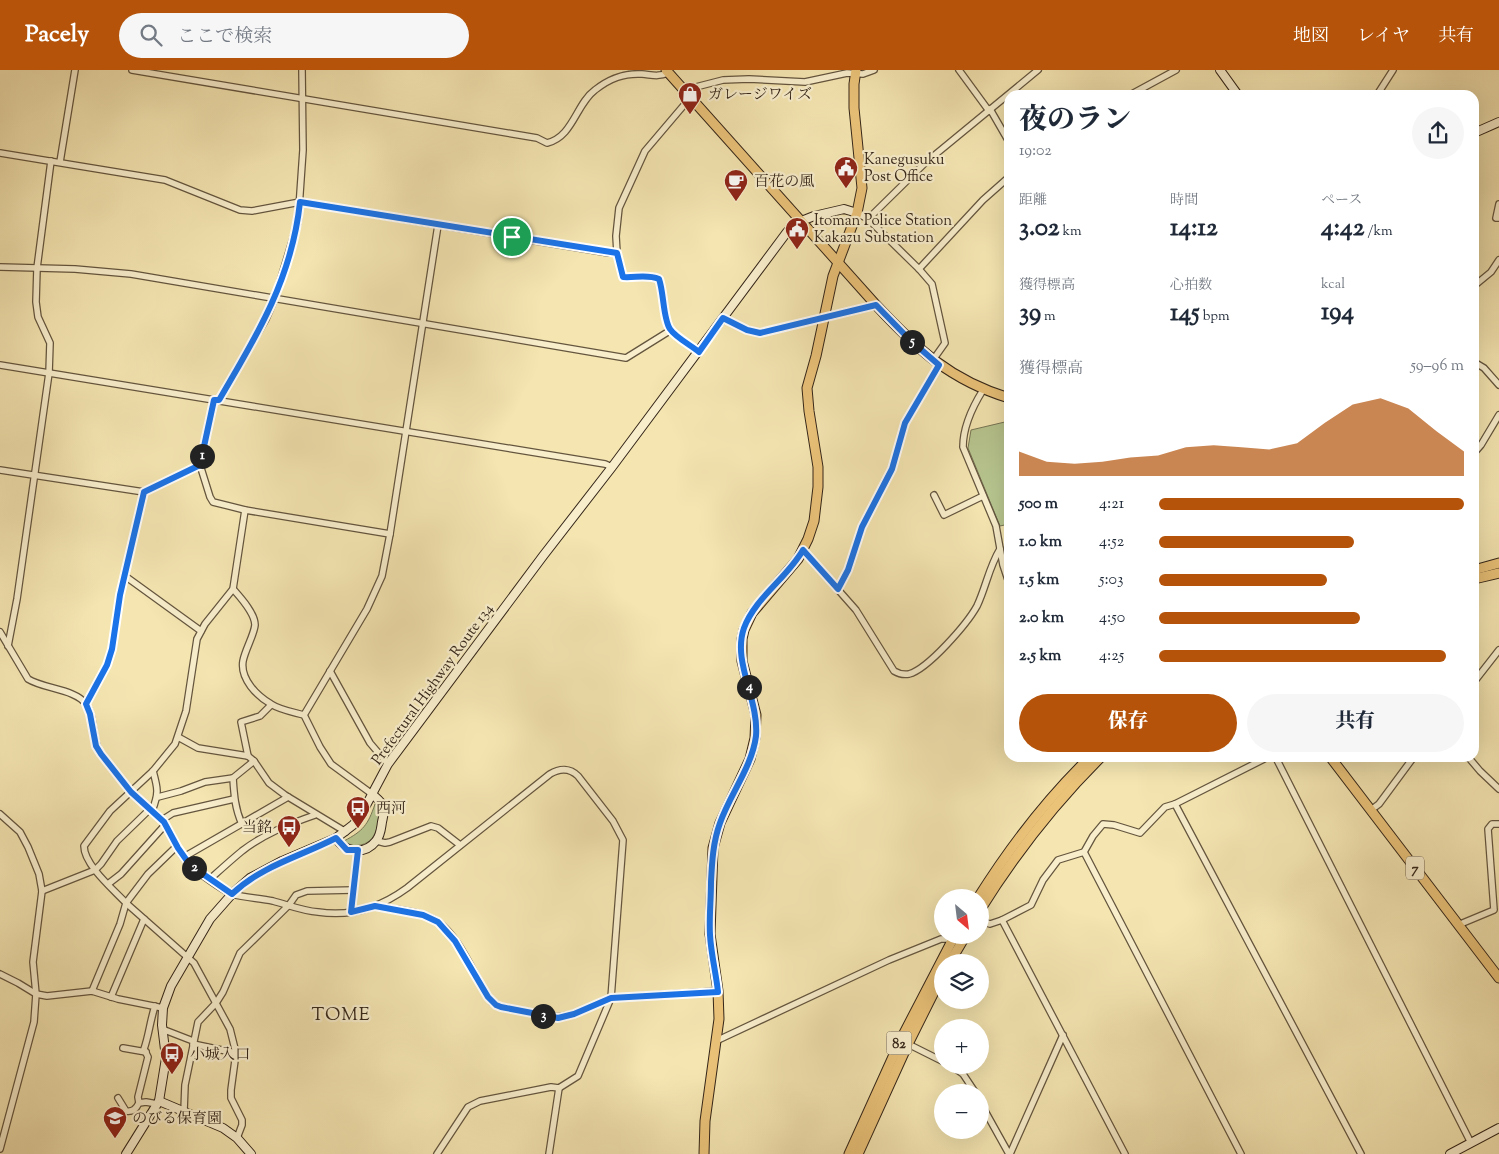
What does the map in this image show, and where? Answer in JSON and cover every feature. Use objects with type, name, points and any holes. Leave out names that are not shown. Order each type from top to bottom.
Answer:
[{"type":"main road","points":[[1220,70],[1234,90]]},
{"type":"main road","points":[[667,72],[837,262],[910,340],[936,363],[983,390],[1004,396]]},
{"type":"main road","points":[[704,1154],[706,1121],[719,1019],[718,992],[710,934],[713,848],[720,823],[750,759],[756,732],[756,715],[742,661],[742,639],[752,613],[788,572],[803,550],[814,520],[819,477],[807,388],[837,262],[857,213],[862,188],[854,108],[856,72]]},
{"type":"main road","points":[[1479,131],[1499,122]]},
{"type":"main road","points":[[801,220],[844,209],[857,213]]},
{"type":"main road","name":"Prefectural Highway Route 134","points":[[126,1154],[158,1102],[166,1058],[162,1029],[164,1008],[171,986],[210,919],[232,894],[250,878],[270,867],[336,838],[346,832],[361,815],[388,764],[543,556],[699,352],[787,232],[794,224],[801,220]]},
{"type":"main road","points":[[1479,569],[1499,564]]},
{"type":"main road","points":[[1479,578],[1499,573]]},
{"type":"main road","points":[[984,889],[1025,830],[1061,785],[1085,762]]},
{"type":"main road","points":[[989,897],[1032,834],[1068,791],[1096,762]]},
{"type":"main road","name":"7","points":[[1334,762],[1499,978]]},
{"type":"main road","points":[[336,838],[347,850],[358,850],[369,846],[377,840],[380,834],[384,808],[372,794]]},
{"type":"main road","name":"82","points":[[849,1154],[901,1039],[950,944]]},
{"type":"main road","name":"82","points":[[858,1154],[934,992]]},
{"type":"main road","points":[[158,1102],[223,1128],[237,1138],[251,1154]]},
{"type":"main road","points":[[1450,1154],[1499,1128]]},
{"type":"street","points":[[60,162],[75,70]]},
{"type":"street","points":[[132,70],[537,138],[546,142],[558,139],[586,99],[600,86],[619,75],[642,74],[659,77],[667,72]]},
{"type":"street","points":[[302,70],[303,150],[300,202],[294,241],[266,320],[217,400],[200,465],[210,497],[214,502],[245,510],[390,534]]},
{"type":"street","points":[[684,90],[723,80],[749,79],[805,82],[856,72],[863,74],[874,70]]},
{"type":"street","points":[[959,70],[989,110],[1004,134]]},
{"type":"street","points":[[1014,90],[1038,70]]},
{"type":"street","points":[[1139,90],[1176,70]]},
{"type":"street","points":[[1380,90],[1393,70]]},
{"type":"street","points":[[690,98],[643,156],[619,208],[616,236],[617,253],[623,277],[648,276],[659,279],[671,330],[699,352]]},
{"type":"street","points":[[868,218],[925,163],[1004,98]]},
{"type":"street","points":[[0,153],[166,180],[240,210],[260,210],[285,203],[300,202],[617,253]]},
{"type":"street","points":[[8,646],[49,373],[50,343],[38,317],[36,302],[37,268],[51,161]]},
{"type":"street","points":[[919,269],[983,200],[1004,181]]},
{"type":"street","points":[[1499,204],[1496,212],[1496,218],[1499,218]]},
{"type":"street","points":[[838,589],[848,570],[862,527],[892,469],[905,423],[945,343],[932,284],[868,218],[857,213]]},
{"type":"street","points":[[304,715],[367,609],[382,576],[438,225]]},
{"type":"street","points":[[1479,282],[1491,272],[1499,260]]},
{"type":"street","points":[[0,267],[131,274],[626,358],[671,330]]},
{"type":"street","points":[[723,318],[747,330],[760,333],[876,305]]},
{"type":"street","points":[[0,365],[406,430],[605,464],[612,468]]},
{"type":"street","points":[[1479,365],[1499,385]]},
{"type":"street","points":[[983,390],[970,417],[963,440],[963,447],[996,526],[1004,568]]},
{"type":"street","points":[[1479,447],[1499,415]]},
{"type":"street","points":[[0,470],[144,492],[200,465]]},
{"type":"street","points":[[86,704],[107,665],[120,595],[144,492]]},
{"type":"street","points":[[934,495],[944,515],[983,496]]},
{"type":"street","points":[[237,1138],[242,1120],[231,1098],[236,1053],[230,1029],[194,963],[126,903],[108,884],[85,856],[84,846],[110,811],[153,771],[172,748],[178,737],[186,711],[194,648],[201,631],[232,589],[245,510]]},
{"type":"street","points":[[803,550],[863,620],[894,672],[908,674],[923,668],[970,618],[984,589],[993,561],[1000,549]]},
{"type":"street","points":[[125,576],[201,631]]},
{"type":"street","points":[[232,589],[253,616],[255,625],[242,669],[252,689],[272,705],[304,715],[331,764],[372,794]]},
{"type":"street","points":[[0,632],[28,679],[71,694],[80,698],[86,704],[90,714],[96,746],[131,792],[164,823],[190,865],[232,894],[316,912],[351,912],[375,906],[400,893],[550,774],[565,769],[578,776],[613,821],[623,840],[611,998],[578,1076],[559,1088],[542,1089],[480,1101],[468,1107],[437,1154]]},
{"type":"street","points":[[1479,676],[1499,650]]},
{"type":"street","points":[[330,671],[370,743],[388,764]]},
{"type":"street","points":[[248,756],[241,722],[260,716],[272,705]]},
{"type":"street","points":[[178,737],[198,748],[248,756],[254,761],[269,783],[315,815],[346,832]]},
{"type":"street","points":[[158,796],[205,782],[233,778],[254,761]]},
{"type":"street","points":[[989,924],[1002,920],[1031,905],[1044,880],[1058,860],[1084,852],[1092,836],[1103,824],[1114,825],[1140,833],[1165,807],[1176,804],[1258,762]]},
{"type":"street","points":[[1278,762],[1471,1143]]},
{"type":"street","points":[[1371,810],[1378,804],[1410,762]]},
{"type":"street","points":[[1472,762],[1499,789]]},
{"type":"street","points":[[42,891],[95,870],[117,842],[151,810],[158,796],[158,788],[153,771]]},
{"type":"street","points":[[233,778],[234,799],[242,824]]},
{"type":"street","points":[[184,857],[288,797]]},
{"type":"street","points":[[108,884],[121,874],[173,813],[234,799]]},
{"type":"street","points":[[1176,804],[1361,1154]]},
{"type":"street","points":[[0,814],[20,832],[28,847],[42,891],[33,962],[36,994],[34,1022],[0,1149]]},
{"type":"street","points":[[210,879],[242,850],[262,837],[281,827],[315,815]]},
{"type":"street","points":[[1458,925],[1494,910],[1488,829],[1492,824],[1499,824]]},
{"type":"street","points":[[377,840],[386,843],[390,842],[431,826],[438,828],[460,844]]},
{"type":"street","points":[[92,991],[120,924],[126,903],[148,874],[177,846]]},
{"type":"street","points":[[351,912],[358,850]]},
{"type":"street","points":[[1084,852],[1241,1154]]},
{"type":"street","points":[[184,1111],[185,1085],[198,1022],[216,1003],[223,992],[240,953],[289,905],[296,895],[307,890],[354,890]]},
{"type":"street","points":[[375,906],[423,915],[438,922],[455,941],[488,997],[496,1005],[558,1018],[574,1014],[611,998],[718,992]]},
{"type":"street","points":[[111,997],[144,918]]},
{"type":"street","points":[[1002,920],[1125,1154]]},
{"type":"street","points":[[716,1041],[889,960],[934,943]]},
{"type":"street","points":[[0,974],[36,994],[47,996],[92,991],[164,1008]]},
{"type":"street","points":[[118,1098],[126,1111],[136,1109],[139,1103],[138,1097],[148,1057],[144,1049],[150,1033],[151,1018],[155,1006]]},
{"type":"street","points":[[162,1029],[193,1043],[236,1053]]},
{"type":"street","points":[[1010,1154],[1063,1036]]},
{"type":"street","points":[[908,1044],[934,1057]]},
{"type":"street","points":[[124,1048],[146,1052]]},
{"type":"street","points":[[549,1154],[559,1088]]},
{"type":"street","points":[[139,1103],[158,1102]]},
{"type":"street","points":[[989,1118],[1010,1154]]},
{"type":"street","points":[[442,1146],[448,1154]]},
{"type":"green space","points":[[1004,422],[1004,525],[1000,526],[968,448],[971,430]]},
{"type":"green space","points":[[375,804],[380,808],[378,824],[373,836],[364,844],[348,845],[344,841],[364,827]]},
{"type":"place","name":"ガレージワイズ","points":[[690,115]]},
{"type":"place","name":"Kanegusuku Post Office","points":[[846,189]]},
{"type":"place","name":"百花の風","points":[[736,202]]},
{"type":"place","name":"Itoman Police Station Kakazu Substation","points":[[797,250]]},
{"type":"place","name":"西河","points":[[358,829]]},
{"type":"place","name":"当銘","points":[[289,848]]},
{"type":"place","name":"小城入口","points":[[172,1075]]},
{"type":"place","name":"のびる保育園","points":[[115,1139]]},
{"type":"district","name":"TOME","points":[[341,1014]]},
{"type":"route","points":[[300,202],[512,237],[617,253],[623,277],[652,276],[659,279],[671,330],[699,352],[723,318],[747,330],[760,333],[876,305],[896,327],[939,365],[909,414],[901,433],[896,460],[862,527],[848,570],[838,589],[803,550],[784,577],[757,606],[747,621],[742,639],[742,661],[754,704],[756,727],[750,759],[720,823],[713,848],[710,934],[718,992],[611,998],[574,1014],[558,1018],[501,1007],[492,1002],[488,997],[455,941],[438,922],[413,912],[375,906],[351,912],[358,850],[347,850],[336,838],[260,872],[232,894],[190,865],[164,822],[131,792],[96,746],[90,714],[86,704],[107,665],[112,649],[120,595],[144,492],[200,465],[214,400],[219,400],[266,320],[275,298],[291,250],[298,222],[300,202]]}]
